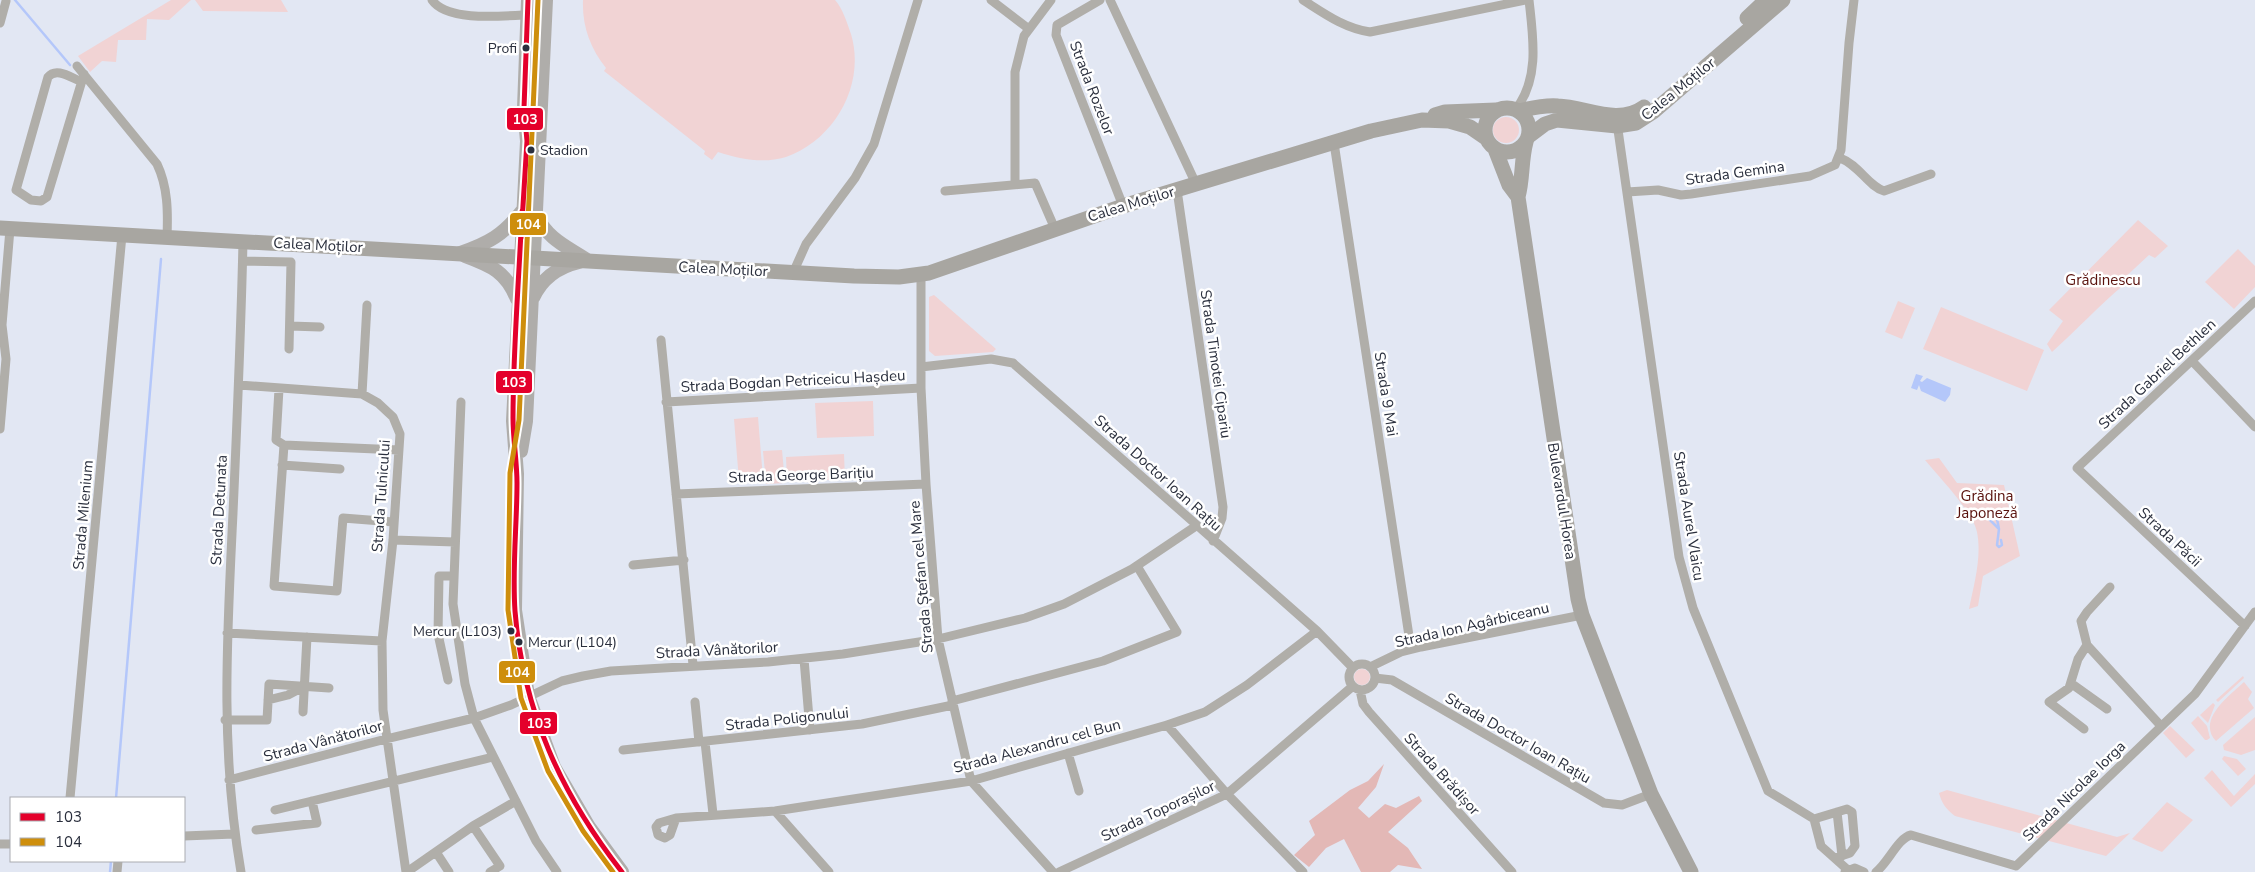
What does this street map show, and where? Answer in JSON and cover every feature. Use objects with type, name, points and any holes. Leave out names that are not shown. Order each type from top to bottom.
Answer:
[{"type":"main road","points":[[528,0],[524,108],[527,141],[528,212],[524,302],[526,421],[517,474],[515,610],[528,696],[554,766],[589,827],[622,872]]},
{"type":"main road","points":[[457,254],[482,245],[501,234],[528,212],[543,93],[546,0]]},
{"type":"main road","name":"Calea Moților","points":[[5,228],[793,273],[877,277],[921,274],[1123,206],[1371,131],[1422,120],[1445,112],[1496,110],[1506,107],[1518,110],[1558,106],[1616,121],[1651,103],[1766,0]]},
{"type":"main road","name":"Calea Moților","points":[[1422,120],[1459,123],[1508,152],[1515,151],[1545,124],[1557,120],[1636,123],[1653,112],[1783,0]]},
{"type":"main road","points":[[1496,110],[1485,124],[1490,143],[1509,185],[1518,197]]},
{"type":"main road","points":[[1518,110],[1528,122],[1527,139],[1522,156],[1522,184],[1518,197]]},
{"type":"main road","name":"Bulevardul Horea","points":[[1518,197],[1567,537],[1582,615],[1651,794],[1687,868]]},
{"type":"main road","points":[[528,212],[556,242],[587,260]]},
{"type":"main road","points":[[457,254],[487,265],[504,276],[524,302]]},
{"type":"main road","points":[[524,302],[554,272],[571,264],[587,260]]},
{"type":"street","points":[[432,0],[440,9],[450,13],[480,16],[545,14]]},
{"type":"street","points":[[793,273],[806,244],[855,178],[874,144],[918,0]]},
{"type":"street","points":[[991,0],[1029,29]]},
{"type":"street","points":[[1015,184],[1015,72],[1024,36],[1051,0]]},
{"type":"street","name":"Strada Rozelor","points":[[1100,0],[1057,24],[1056,35],[1123,206]]},
{"type":"street","points":[[1110,0],[1196,184]]},
{"type":"street","points":[[1303,0],[1339,23],[1355,30],[1370,32],[1527,0],[1534,42],[1533,60],[1530,83],[1518,110]]},
{"type":"street","points":[[1854,0],[1840,158],[1850,162],[1877,188],[1884,191],[1931,174]]},
{"type":"street","points":[[0,23],[6,1]]},
{"type":"street","points":[[77,66],[82,77],[157,164],[164,180],[168,214],[167,237]]},
{"type":"street","points":[[52,72],[57,72],[82,77],[47,197],[41,201],[32,200],[16,190],[48,77],[52,72]]},
{"type":"street","name":"Strada Aurel Vlaicu","points":[[1616,121],[1628,192],[1679,557],[1685,583],[1693,608],[1768,791],[1814,819]]},
{"type":"street","name":"Strada 9 Mai","points":[[1334,143],[1411,649]]},
{"type":"street","name":"Strada Gemina","points":[[1628,192],[1658,190],[1682,195],[1810,176],[1827,170],[1835,165],[1840,158]]},
{"type":"street","points":[[945,191],[1015,184],[1036,184],[1055,229]]},
{"type":"street","name":"Strada Timotei Cipariu","points":[[1176,190],[1222,507],[1222,518],[1213,541]]},
{"type":"street","points":[[0,429],[6,359],[2,325],[5,228]]},
{"type":"street","name":"Strada Milenium","points":[[70,797],[122,235]]},
{"type":"street","name":"Strada Detunata","points":[[241,872],[234,834],[225,720],[243,241]]},
{"type":"street","points":[[243,260],[291,262],[289,349]]},
{"type":"street","name":"Strada Ștefan cel Mare","points":[[921,274],[921,388],[926,484],[938,639],[952,703],[970,781],[1053,872]]},
{"type":"street","name":"Strada Gabriel Bethlen","points":[[2077,468],[2255,300]]},
{"type":"street","points":[[362,394],[367,305]]},
{"type":"street","points":[[290,326],[320,327]]},
{"type":"street","name":"Strada Bogdan Petriceicu Hașdeu","points":[[661,340],[693,665]]},
{"type":"street","name":"Strada Doctor Ioan Rațiu","points":[[921,367],[992,359],[1013,363],[1317,631],[1353,668]]},
{"type":"street","points":[[2192,361],[2255,427]]},
{"type":"street","name":"Strada Tulnicului","points":[[239,385],[362,394],[378,403],[393,417],[400,434],[393,540],[382,640],[383,710],[406,872]]},
{"type":"street","name":"Strada Bogdan Petriceicu Hașdeu","points":[[666,402],[921,388]]},
{"type":"street","points":[[279,389],[276,440],[284,445],[399,450]]},
{"type":"street","points":[[461,402],[453,604],[464,684],[474,718],[536,841],[557,872]]},
{"type":"street","points":[[284,445],[274,586],[336,591],[343,518],[394,522]]},
{"type":"street","points":[[282,465],[340,469]]},
{"type":"street","name":"Strada Păcii","points":[[2077,468],[2245,626]]},
{"type":"street","name":"Strada George Barițiu","points":[[676,494],[926,484]]},
{"type":"street","name":"Strada Vânătorilor","points":[[229,780],[474,718],[505,708],[562,681],[583,676],[611,671],[804,659],[938,639],[1045,612],[1137,566],[1196,526]]},
{"type":"street","points":[[393,540],[455,542]]},
{"type":"street","points":[[633,566],[684,560]]},
{"type":"street","name":"Strada Poligonului","points":[[623,750],[862,724],[952,703],[1103,661],[1177,632],[1137,566]]},
{"type":"street","points":[[448,680],[438,634],[439,576],[454,576]]},
{"type":"street","points":[[2110,587],[2081,621],[2086,645],[2161,726]]},
{"type":"street","name":"Strada Nicolae Iorga","points":[[1876,872],[1885,864],[1904,838],[1911,835],[2015,866],[2200,688],[2255,612]]},
{"type":"street","name":"Strada Ion Agârbiceanu","points":[[1370,667],[1411,649],[1582,615]]},
{"type":"street","name":"Strada Alexandru cel Bun","points":[[668,824],[676,818],[775,811],[970,781],[1167,725],[1205,712],[1247,685],[1317,631]]},
{"type":"street","points":[[227,633],[382,640]]},
{"type":"street","points":[[303,712],[307,637]]},
{"type":"street","points":[[2084,729],[2049,702],[2064,693],[2072,684],[2078,659],[2086,645]]},
{"type":"street","points":[[804,659],[810,730]]},
{"type":"street","points":[[1364,664],[1370,667],[1374,678],[1371,686],[1357,688],[1349,679],[1353,668],[1364,664]]},
{"type":"street","name":"Strada Doctor Ioan Rațiu","points":[[1374,678],[1392,680],[1604,803],[1622,805],[1651,794]]},
{"type":"street","points":[[225,720],[267,720],[269,684],[329,688]]},
{"type":"street","points":[[2072,684],[2107,709]]},
{"type":"street","points":[[268,700],[288,695],[305,686]]},
{"type":"street","name":"Strada Toporașilor","points":[[1059,872],[1227,794],[1357,688]]},
{"type":"street","name":"Strada Brădișor","points":[[1357,688],[1363,704],[1369,712],[1512,872]]},
{"type":"street","points":[[695,702],[714,814]]},
{"type":"street","points":[[1167,725],[1227,794],[1303,872]]},
{"type":"street","points":[[1068,753],[1080,790]]},
{"type":"street","points":[[275,810],[494,757]]},
{"type":"street","points":[[406,872],[473,826],[516,800]]},
{"type":"street","points":[[256,830],[317,823],[312,801]]},
{"type":"street","points":[[1838,857],[1850,853],[1854,846],[1852,812],[1847,809],[1814,819],[1821,846],[1838,857],[1847,871],[1855,868],[1864,872]]},
{"type":"street","points":[[775,811],[829,872]]},
{"type":"street","points":[[1837,812],[1838,857]]},
{"type":"street","points":[[473,826],[500,866],[490,872]]},
{"type":"street","points":[[185,836],[234,834]]},
{"type":"street","points":[[436,852],[450,872]]},
{"type":"green space","points":[[171,0],[191,0],[169,20],[147,19],[146,40],[118,40],[116,62],[102,61],[90,72],[78,56]]},
{"type":"green space","points":[[195,0],[281,0],[288,12],[203,11]]},
{"type":"green space","points":[[583,0],[835,0],[851,34],[855,53],[854,72],[850,90],[832,124],[819,138],[803,149],[786,157],[769,160],[743,159],[718,152],[712,160],[704,154],[705,151],[604,71],[606,68],[591,45],[588,36],[584,19]]},
{"type":"green space","points":[[1506,117],[1515,121],[1519,130],[1515,139],[1506,143],[1497,139],[1493,130],[1497,121]]},
{"type":"green space","name":"Grădinescu","points":[[2138,220],[2168,246],[2155,258],[2149,255],[2120,282],[2125,284],[2052,352],[2047,344],[2063,321],[2049,310]]},
{"type":"green space","points":[[2238,249],[2255,266],[2255,287],[2234,309],[2205,282]]},
{"type":"green space","points":[[934,295],[996,349],[993,352],[935,356],[929,351],[929,297]]},
{"type":"green space","points":[[1898,301],[1915,308],[1902,339],[1885,332]]},
{"type":"green space","points":[[1941,307],[2044,350],[2027,391],[1923,349]]},
{"type":"green space","points":[[873,401],[874,436],[817,438],[815,403]]},
{"type":"green space","points":[[758,417],[763,479],[739,481],[734,419]]},
{"type":"green space","points":[[782,450],[785,483],[766,484],[763,451]]},
{"type":"green space","points":[[844,454],[845,479],[787,482],[786,457]]},
{"type":"green space","name":"Grădina Japoneză","points":[[1939,458],[1957,483],[2004,485],[2020,556],[1983,576],[1978,606],[1969,609],[1978,561],[1977,532],[1962,505],[1925,460]]},
{"type":"green space","points":[[1359,669],[1365,669],[1370,674],[1368,683],[1359,685],[1354,680],[1354,674]]},
{"type":"green space","points":[[2243,676],[2244,678],[2218,702],[2216,700]]},
{"type":"green space","points":[[2244,682],[2252,692],[2248,699],[2254,708],[2216,741],[2211,733],[2212,717],[2224,701]]},
{"type":"green space","points":[[2213,703],[2215,705],[2208,723],[2200,715]]},
{"type":"green space","points":[[2198,716],[2207,726],[2210,738],[2207,740],[2191,723]]},
{"type":"green space","points":[[2255,717],[2255,750],[2241,755],[2224,750],[2223,745]]},
{"type":"green space","points":[[2170,726],[2195,750],[2186,758],[2163,733]]},
{"type":"green space","points":[[2224,756],[2237,759],[2246,769],[2238,776],[2222,759]]},
{"type":"green space","points":[[2212,770],[2234,796],[2255,774],[2255,784],[2231,807],[2204,778]]},
{"type":"green space","points":[[1947,790],[2117,837],[2130,833],[2106,856],[1955,816],[1945,806],[1940,797],[1939,793]]},
{"type":"green space","points":[[2167,802],[2193,820],[2162,852],[2132,839]]},
{"type":"shaded area","points":[[1384,764],[1376,787],[1358,808],[1369,818],[1385,804],[1396,808],[1419,796],[1422,801],[1388,832],[1408,848],[1422,869],[1398,865],[1390,872],[1361,872],[1344,839],[1326,848],[1309,867],[1294,855],[1315,835],[1309,821],[1350,790],[1368,781]]},
{"type":"water","points":[[1916,374],[1923,376],[1920,381],[1922,382],[1927,378],[1951,388],[1950,395],[1945,402],[1921,391],[1919,385],[1917,390],[1911,388]]},
{"type":"waterway","points":[[15,0],[70,65]]},
{"type":"waterway","points":[[116,797],[161,259]]},
{"type":"waterway","points":[[1999,529],[1996,514],[1990,510],[1987,511],[1986,516],[1999,529],[1997,545],[1999,547],[2002,545],[2001,540]]},
{"type":"waterway","points":[[110,872],[111,862]]},
{"type":"transit line","name":"103","points":[[521,238],[527,141],[524,108],[528,0]]},
{"type":"transit line","name":"104","points":[[538,0],[519,420],[510,473],[508,610],[521,698],[548,771],[583,831],[613,872]]},
{"type":"transit line","name":"103","points":[[522,211],[513,392],[517,483],[514,595],[519,648],[536,717],[563,782],[600,842],[622,872]]},
{"type":"place","name":"Profi","points":[[526,48]]},
{"type":"place","name":"Stadion","points":[[531,150]]},
{"type":"place","name":"Mercur (L103)","points":[[511,631]]},
{"type":"place","name":"Mercur (L104)","points":[[519,642]]}]
